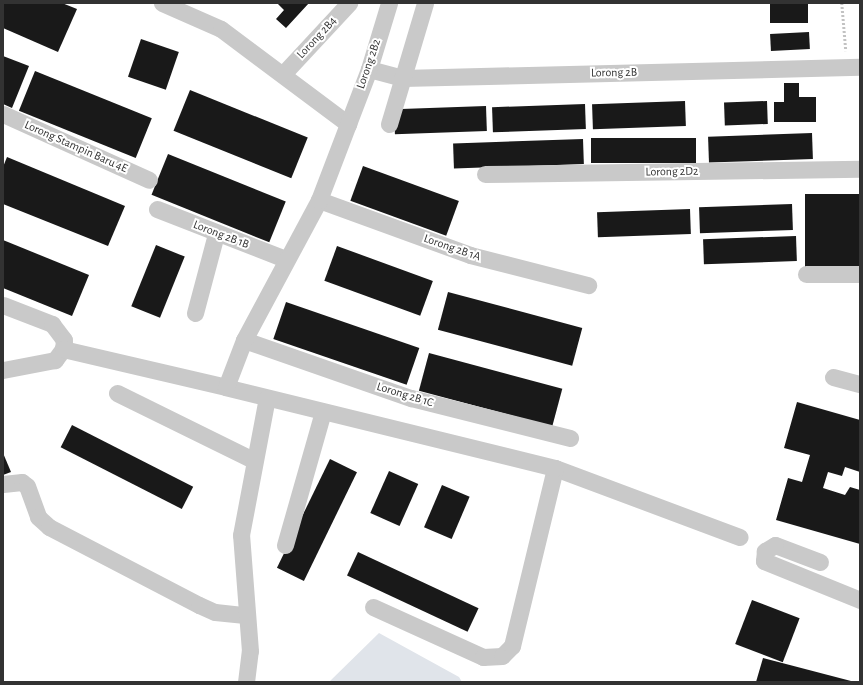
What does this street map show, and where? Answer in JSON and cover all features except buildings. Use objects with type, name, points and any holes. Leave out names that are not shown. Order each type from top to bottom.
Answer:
[{"type":"street","points":[[162,3],[221,29],[284,73],[348,124]]},
{"type":"street","name":"Lorong 2B4","points":[[284,73],[348,3]]},
{"type":"street","name":"Lorong 2B2","points":[[226,388],[244,340],[285,259],[319,200],[369,69],[389,3]]},
{"type":"street","points":[[389,124],[425,3]]},
{"type":"street","name":"Lorong 2B","points":[[369,69],[402,78],[855,61]]},
{"type":"street","name":"Lorong Stampin Baru 4E","points":[[3,114],[149,180]]},
{"type":"street","name":"Lorong 2D2","points":[[485,174],[860,169]]},
{"type":"street","name":"Lorong 2B 1A","points":[[319,200],[470,255],[588,285]]},
{"type":"street","name":"Lorong 2B 1B","points":[[157,209],[216,234],[285,259]]},
{"type":"street","points":[[195,313],[216,234]]},
{"type":"street","points":[[806,274],[860,274]]},
{"type":"street","points":[[3,305],[52,324],[60,330],[63,349],[60,357],[49,363],[3,370]]},
{"type":"street","name":"Lorong 2B 1C","points":[[244,340],[411,398],[570,438]]},
{"type":"street","points":[[63,349],[555,468],[740,537]]},
{"type":"street","points":[[833,377],[860,384]]},
{"type":"street","points":[[117,393],[254,460]]},
{"type":"street","points":[[246,682],[250,651],[245,616],[241,535],[254,460],[267,398]]},
{"type":"street","points":[[284,545],[323,412]]},
{"type":"street","points":[[373,606],[483,657],[502,656],[512,646],[555,468]]},
{"type":"street","points":[[3,484],[22,482],[27,486],[38,517],[49,527],[199,605],[215,612],[245,616]]},
{"type":"street","points":[[820,562],[776,545],[765,551],[764,561],[860,600]]},
{"type":"path","points":[[842,3],[843,49],[855,61]]},
{"type":"shaded area","points":[[379,633],[459,677],[462,682],[329,682]]}]
